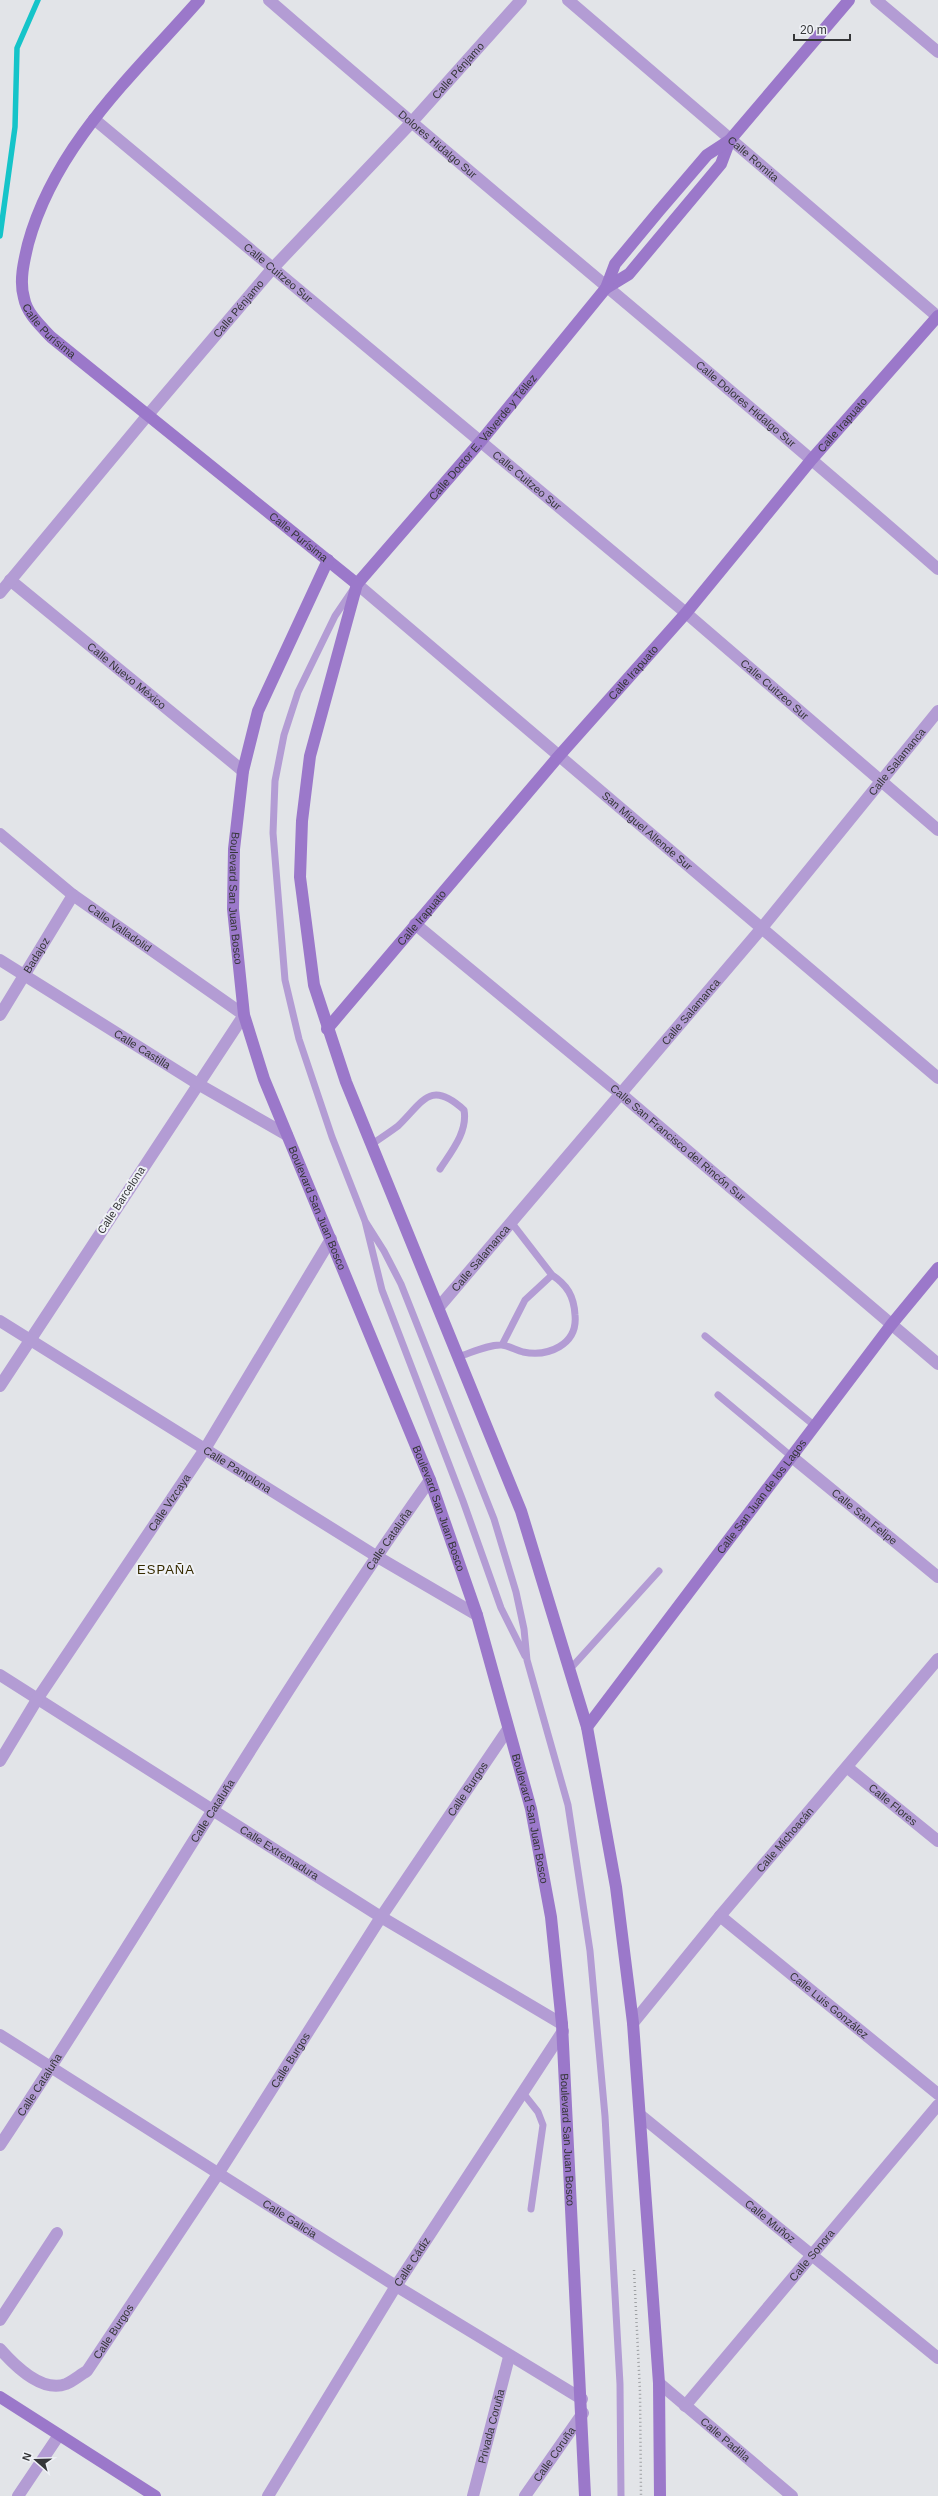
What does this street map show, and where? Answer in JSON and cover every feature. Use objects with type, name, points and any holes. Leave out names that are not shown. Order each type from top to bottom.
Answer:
[{"type":"street","name":"Calle Purísima","points":[[199,0],[78,138],[61,165],[36,220],[24,266],[24,299],[37,323],[52,337],[147,416],[357,584]]},
{"type":"street","name":"Dolores Hidalgo Sur","points":[[269,0],[411,123],[606,288]]},
{"type":"street","name":"Calle Pénjamo","points":[[0,593],[147,416],[272,269],[411,123],[521,0]]},
{"type":"street","name":"Calle Romita","points":[[568,0],[730,140],[938,316]]},
{"type":"street","name":"Calle Doctor E. Valverde y Téllez","points":[[357,584],[481,441],[606,288],[615,264],[659,211],[707,155],[730,140],[849,0]]},
{"type":"street","points":[[876,0],[938,52]]},
{"type":"street","name":"Calle Cuitzeo Sur","points":[[94,119],[686,613],[938,830]]},
{"type":"street","name":"Calle Doctor E. Valverde y Téllez","points":[[606,288],[629,274],[721,164],[730,140]]},
{"type":"street","name":"Calle Dolores Hidalgo Sur","points":[[606,288],[812,459],[938,569]]},
{"type":"street","name":"Calle Irapuato","points":[[327,1029],[558,758],[686,613],[812,459],[938,316]]},
{"type":"street","name":"Boulevard San Juan Bosco","points":[[328,560],[258,711],[243,771],[234,849],[233,909],[244,1015],[264,1079],[332,1239],[430,1480],[477,1615],[531,1809],[551,1917],[563,2028],[583,2412],[585,2496]]},
{"type":"street","name":"Calle Nuevo México","points":[[10,580],[243,771]]},
{"type":"street","points":[[357,584],[310,756],[302,821],[300,877],[307,942],[314,985],[327,1029],[521,1511],[571,1668],[587,1727],[616,1887],[634,2023],[659,2383],[660,2496]]},
{"type":"street","name":"San Miguel Allende Sur","points":[[357,584],[558,758],[938,1078]]},
{"type":"street","name":"Calle Salamanca","points":[[439,1307],[761,929],[880,781],[938,712]]},
{"type":"street","name":"Calle Valladolid","points":[[0,834],[73,896],[244,1015]]},
{"type":"street","name":"Badajoz","points":[[0,1015],[25,977],[73,896]]},
{"type":"street","name":"Calle San Francisco del Rincón Sur","points":[[415,924],[621,1094],[938,1364]]},
{"type":"street","name":"Calle Castilla","points":[[0,960],[198,1084],[287,1135]]},
{"type":"street","name":"Calle Barcelona","points":[[0,1386],[244,1015]]},
{"type":"street","name":"Calle Vizcaya","points":[[0,1761],[38,1698],[205,1449],[332,1239]]},
{"type":"street","name":"Calle San Juan de los Lagos","points":[[587,1727],[891,1325],[938,1268]]},
{"type":"street","name":"Calle Pamplona","points":[[0,1321],[376,1556],[477,1615]]},
{"type":"street","name":"Calle San Felipe","points":[[792,1457],[938,1577]]},
{"type":"street","name":"Calle Cataluña","points":[[0,2145],[51,2067],[212,1809],[376,1556],[430,1480]]},
{"type":"street","name":"Calle Michoacán","points":[[634,2023],[720,1916],[848,1768],[938,1659]]},
{"type":"street","name":"Calle Extremadura","points":[[0,1675],[381,1917],[563,2028]]},
{"type":"street","name":"Calle Burgos","points":[[0,2349],[14,2364],[34,2378],[50,2385],[65,2384],[87,2371],[218,2174],[381,1917],[508,1729]]},
{"type":"street","name":"Calle Flores","points":[[848,1768],[938,1841]]},
{"type":"street","name":"Calle Luis González","points":[[720,1916],[938,2094]]},
{"type":"street","name":"Calle Cádiz","points":[[268,2496],[396,2286],[523,2093],[563,2028]]},
{"type":"street","name":"Calle Galicia","points":[[0,2034],[396,2286],[582,2399]]},
{"type":"street","name":"Calle Sonora","points":[[685,2406],[938,2105]]},
{"type":"street","name":"Calle Muñoz","points":[[640,2115],[938,2358]]},
{"type":"street","points":[[0,2320],[57,2233]]},
{"type":"street","name":"Privada Coruña","points":[[473,2496],[509,2356]]},
{"type":"street","name":"Calle Padilla","points":[[659,2383],[792,2496]]},
{"type":"street","points":[[0,2397],[155,2496]]},
{"type":"street","name":"Calle Coruña","points":[[525,2496],[583,2412]]},
{"type":"street","points":[[18,2496],[59,2435]]},
{"type":"lane","points":[[357,584],[335,616],[298,692],[284,735],[275,782],[273,833],[285,980],[299,1039],[332,1137],[365,1221],[377,1274],[388,1305],[463,1501],[501,1608],[527,1660]]},
{"type":"lane","points":[[372,1144],[397,1126],[427,1096],[436,1094],[446,1097],[464,1110],[466,1118],[457,1143],[440,1169]]},
{"type":"lane","points":[[365,1221],[384,1251],[401,1284],[494,1519],[516,1592],[524,1629],[527,1660],[568,1805],[590,1951],[605,2116],[620,2384],[621,2496]]},
{"type":"lane","points":[[458,1357],[502,1345],[523,1352],[543,1353],[556,1350],[570,1337],[576,1323],[574,1304],[563,1282],[552,1275],[511,1222]]},
{"type":"lane","points":[[502,1345],[525,1300],[552,1275]]},
{"type":"lane","points":[[705,1336],[815,1426]]},
{"type":"lane","points":[[718,1395],[792,1457]]},
{"type":"lane","points":[[571,1668],[659,1571]]},
{"type":"lane","points":[[523,2093],[538,2112],[544,2125],[531,2209]]},
{"type":"waterway","points":[[0,236],[15,127],[17,48],[38,0]]},
{"type":"district","name":"ESPAÑA","points":[[166,1569]]}]
